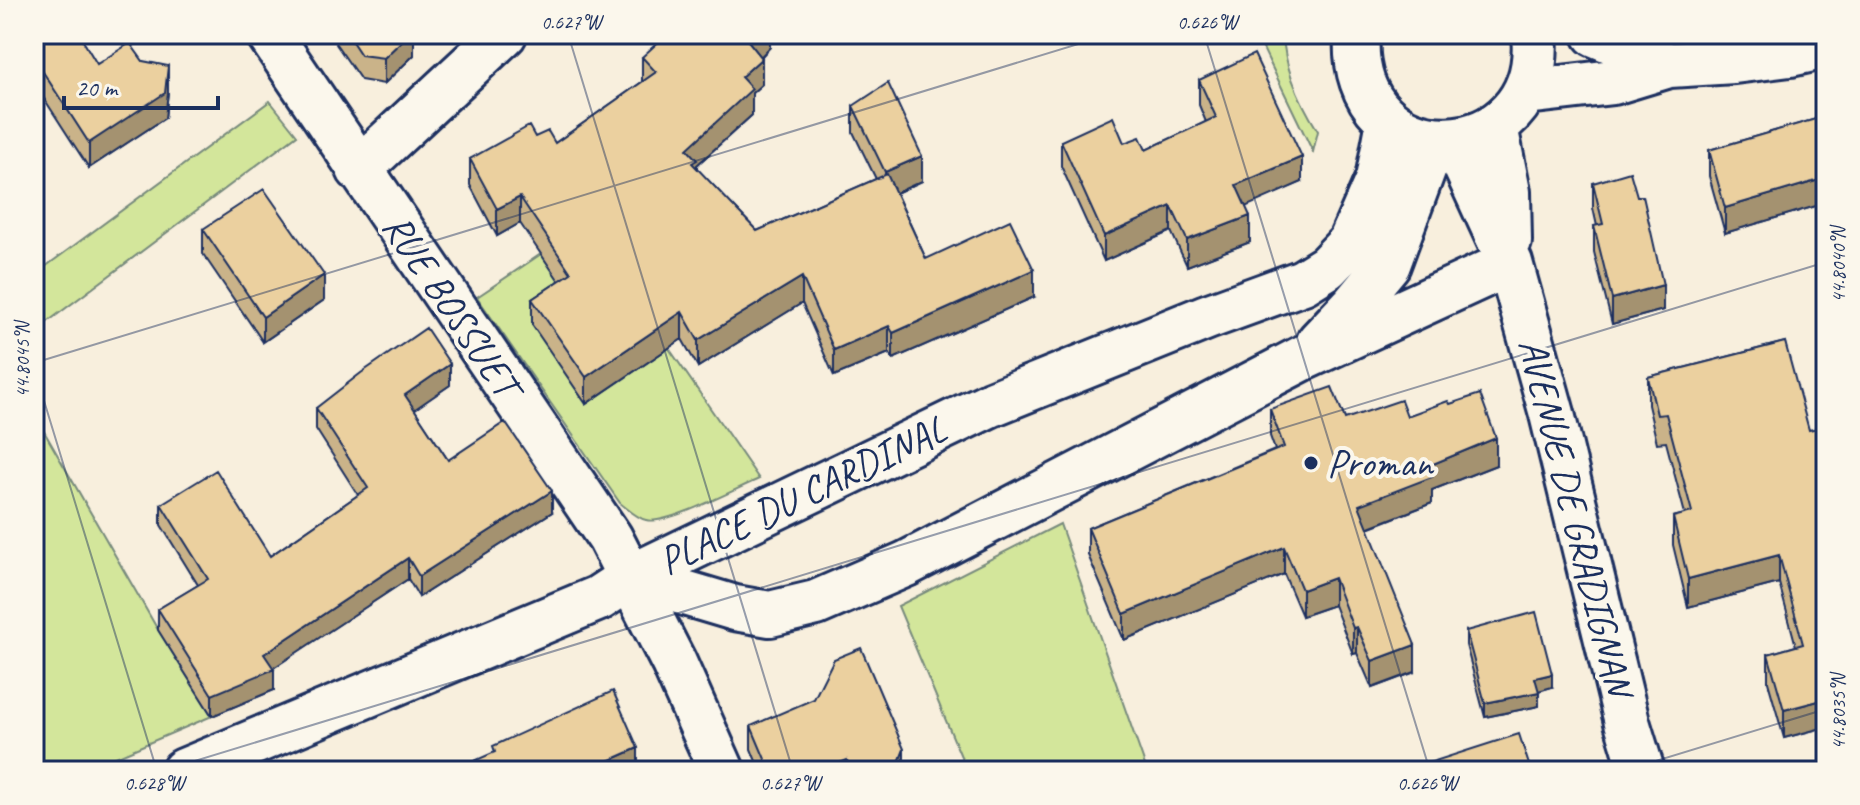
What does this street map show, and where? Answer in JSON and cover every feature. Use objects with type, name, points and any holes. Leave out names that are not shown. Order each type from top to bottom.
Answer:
[{"type":"street","name":"RUE BOSSUET","points":[[269,34],[610,538],[674,663],[722,771]]},
{"type":"street","points":[[359,169],[504,34]]},
{"type":"street","points":[[1357,34],[1355,57],[1360,81],[1372,103],[1389,121],[1410,134],[1444,140],[1475,135],[1495,126],[1512,111],[1526,92],[1533,72],[1536,51],[1534,34]]},
{"type":"street","points":[[1595,34],[1669,65]]},
{"type":"street","points":[[1526,92],[1613,82],[1669,65],[1734,61],[1826,46]]},
{"type":"street","name":"PLACE DU CARDINAL","points":[[631,577],[991,404],[1164,333],[1303,282],[1327,267],[1350,243],[1378,179],[1389,121]]},
{"type":"street","name":"AVENUE DE GRADIGNAN","points":[[1495,126],[1508,192],[1510,263]]},
{"type":"street","name":"PLACE DU CARDINAL","points":[[1303,358],[1388,264],[1444,140]]},
{"type":"street","name":"AVENUE DE GRADIGNAN","points":[[1444,140],[1510,263],[1552,414],[1627,722],[1642,771]]},
{"type":"street","name":"PLACE DU CARDINAL","points":[[631,577],[735,608],[770,614],[816,603],[919,557],[1303,358],[1510,263]]},
{"type":"street","points":[[184,771],[599,598],[631,577]]},
{"type":"green space","points":[[1256,34],[1283,34],[1286,60],[1294,85],[1318,131],[1313,152]]},
{"type":"green space","points":[[270,101],[297,135],[34,332],[34,275]]},
{"type":"green space","points":[[584,225],[759,479],[669,517],[646,520],[636,515],[620,503],[477,297]]},
{"type":"green space","points":[[34,414],[158,630],[212,716],[83,771],[34,771]]},
{"type":"green space","points":[[1060,524],[1147,771],[967,771],[898,606]]},
{"type":"building","points":[[34,34],[79,34],[97,64],[130,43],[143,61],[168,66],[165,93],[89,143],[34,58]]},
{"type":"building","points":[[347,34],[409,34],[384,58],[361,55]]},
{"type":"building","points":[[667,34],[757,34],[749,42],[762,58],[741,77],[752,89],[687,149],[697,160],[692,163],[757,231],[887,174],[926,259],[1010,220],[1034,270],[893,333],[889,326],[834,350],[802,277],[698,340],[682,312],[586,377],[532,299],[571,273],[520,197],[497,209],[470,159],[529,126],[535,137],[548,131],[555,143],[656,72],[642,57]]},
{"type":"building","points":[[1254,54],[1302,157],[1236,185],[1250,216],[1187,240],[1171,206],[1104,236],[1061,141],[1113,117],[1124,143],[1140,137],[1146,150],[1216,117],[1199,80]]},
{"type":"building","points":[[888,83],[922,156],[885,172],[853,106]]},
{"type":"building","points":[[1826,116],[1826,178],[1725,208],[1709,150]]},
{"type":"building","points":[[1630,172],[1637,196],[1643,196],[1663,285],[1612,299],[1594,226],[1603,224],[1593,183]]},
{"type":"building","points":[[264,189],[324,275],[263,317],[203,229]]},
{"type":"building","points":[[426,328],[450,364],[405,395],[448,460],[505,422],[552,491],[419,576],[408,558],[264,654],[274,669],[212,695],[158,609],[208,579],[161,504],[216,470],[270,556],[368,488],[316,408]]},
{"type":"building","points":[[1785,342],[1809,430],[1826,426],[1826,699],[1784,710],[1768,654],[1803,644],[1779,555],[1688,579],[1673,517],[1692,512],[1666,414],[1657,415],[1648,377]]},
{"type":"building","points":[[1332,387],[1345,419],[1401,400],[1407,416],[1448,401],[1450,404],[1480,394],[1496,438],[1428,466],[1432,477],[1359,505],[1415,645],[1372,661],[1357,627],[1353,628],[1334,578],[1302,590],[1284,547],[1124,614],[1088,528],[1284,447],[1270,409]]},
{"type":"building","points":[[1536,612],[1552,674],[1535,678],[1539,692],[1485,703],[1466,631]]},
{"type":"building","points":[[861,648],[904,749],[896,770],[851,771],[847,760],[822,770],[818,762],[796,771],[770,771],[751,726],[814,699],[834,659]]},
{"type":"building","points":[[613,691],[638,748],[586,771],[452,771],[495,752],[493,746]]},
{"type":"building","points":[[1519,734],[1531,771],[1418,771],[1416,767]]},
{"type":"place","name":"Proman","points":[[1311,463]]}]
